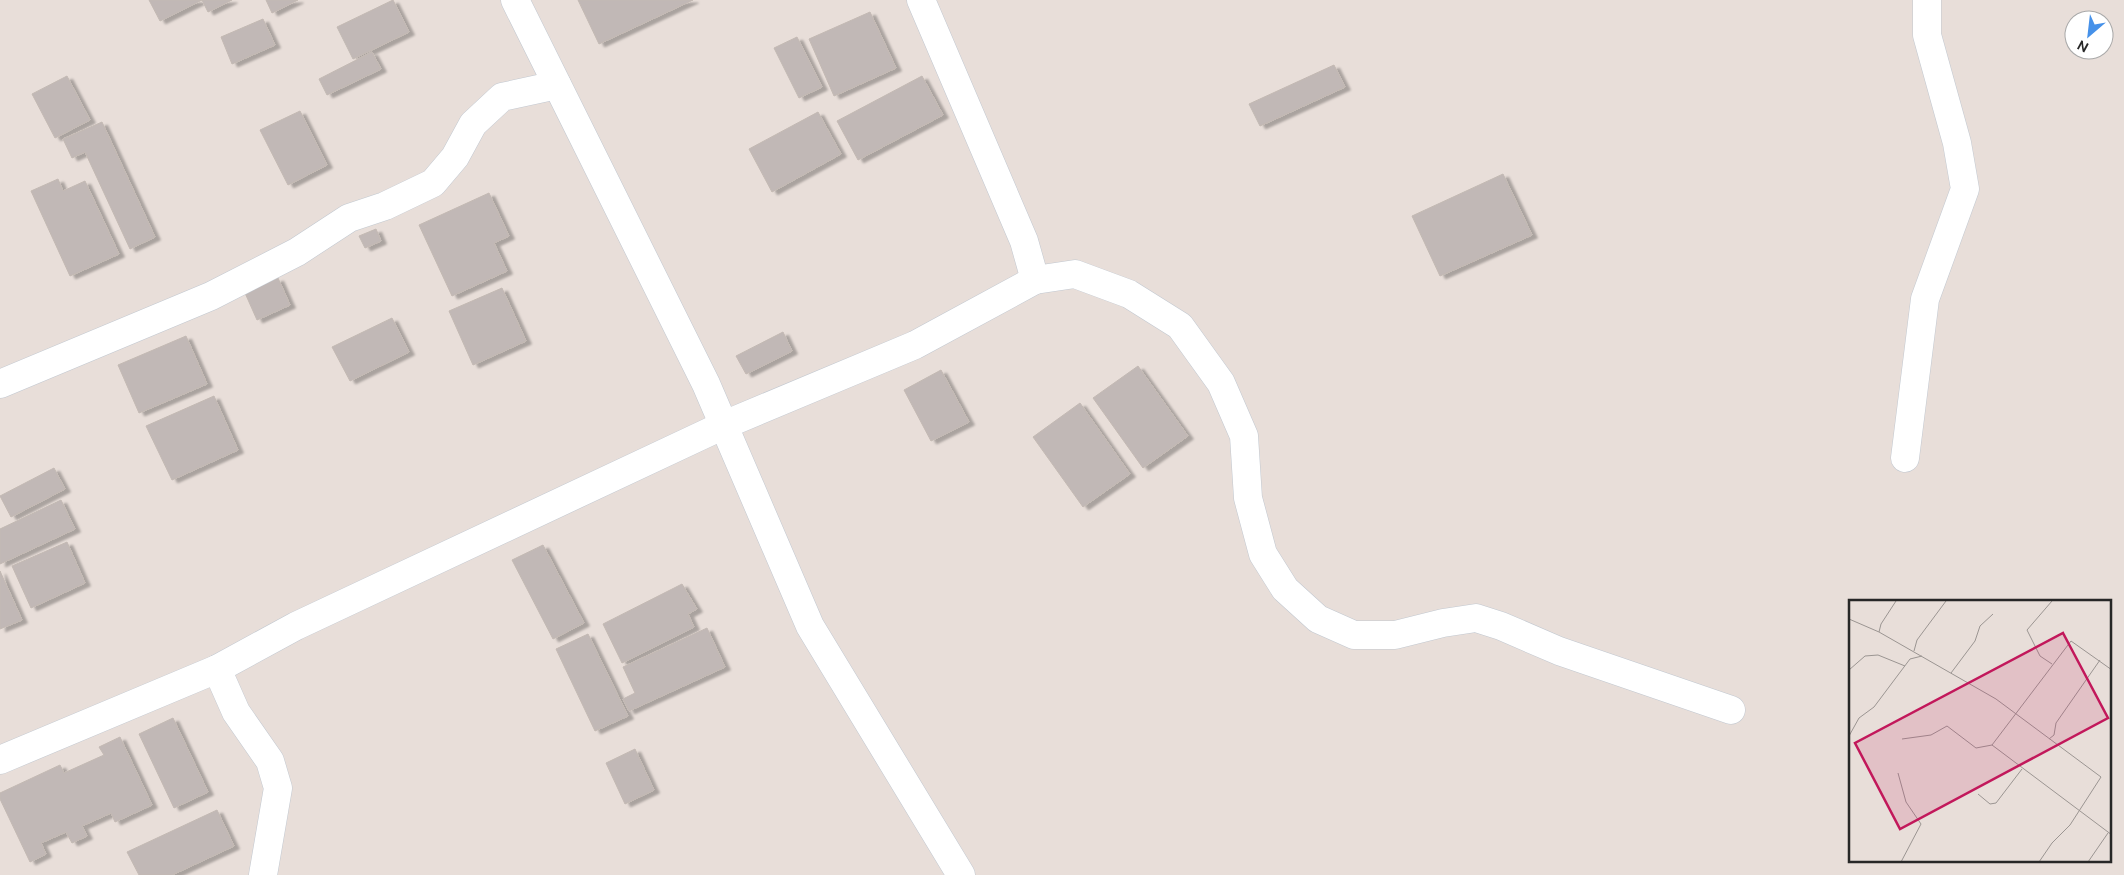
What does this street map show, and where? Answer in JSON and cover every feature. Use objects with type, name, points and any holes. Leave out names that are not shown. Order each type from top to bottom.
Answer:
[{"type":"street","points":[[515,0],[706,384],[810,626],[961,875]]},
{"type":"street","points":[[922,0],[1024,241],[1035,280]]},
{"type":"street","points":[[1905,458],[1925,299],[1965,189],[1957,143],[1927,36],[1927,0]]},
{"type":"street","points":[[0,384],[211,296],[297,252],[349,218],[385,206],[433,183],[455,157],[473,124],[502,97],[557,85]]},
{"type":"street","points":[[0,760],[217,668],[296,626],[724,425],[915,345],[1035,280],[1075,274],[1129,294],[1180,326],[1221,383],[1244,436],[1248,498],[1263,554],[1285,589],[1318,619],[1354,636],[1395,635],[1443,622],[1476,618],[1502,626],[1559,650],[1731,710]]},
{"type":"street","points":[[217,668],[236,712],[270,761],[278,788],[263,875]]},
{"type":"building","points":[[149,0],[202,0],[160,21]]},
{"type":"building","points":[[202,0],[232,0],[208,12]]},
{"type":"building","points":[[266,0],[298,0],[272,13]]},
{"type":"building","points":[[393,0],[409,32],[353,59],[337,27]]},
{"type":"building","points":[[578,0],[693,0],[599,44]]},
{"type":"building","points":[[870,12],[896,68],[834,96],[809,39]]},
{"type":"building","points":[[263,19],[275,45],[232,64],[221,37]]},
{"type":"building","points":[[797,37],[822,87],[799,98],[774,48]]},
{"type":"building","points":[[372,52],[381,69],[327,95],[319,79]]},
{"type":"building","points":[[1334,65],[1345,87],[1260,126],[1249,104]]},
{"type":"building","points":[[67,76],[90,120],[55,138],[32,94]]},
{"type":"building","points":[[922,76],[943,115],[858,160],[837,121]]},
{"type":"building","points":[[300,111],[327,165],[288,185],[260,130]]},
{"type":"building","points":[[818,112],[841,154],[772,192],[749,149]]},
{"type":"building","points":[[102,122],[155,237],[130,249],[85,152],[72,158],[63,139]]},
{"type":"building","points":[[1503,174],[1532,235],[1440,276],[1412,216]]},
{"type":"building","points":[[58,179],[63,191],[85,181],[119,254],[70,276],[31,191]]},
{"type":"building","points":[[489,193],[509,236],[494,243],[507,271],[452,296],[419,225]]},
{"type":"building","points":[[376,229],[381,241],[365,248],[359,236]]},
{"type":"building","points":[[278,278],[290,305],[257,320],[245,293]]},
{"type":"building","points":[[502,288],[526,341],[473,365],[449,311]]},
{"type":"building","points":[[392,318],[409,352],[350,381],[332,347]]},
{"type":"building","points":[[783,332],[792,351],[746,374],[736,356]]},
{"type":"building","points":[[186,336],[207,384],[139,413],[118,365]]},
{"type":"building","points":[[1138,366],[1188,436],[1143,468],[1093,398]]},
{"type":"building","points":[[941,370],[969,422],[931,441],[904,390]]},
{"type":"building","points":[[214,396],[238,450],[172,480],[146,426]]},
{"type":"building","points":[[1080,403],[1130,474],[1083,507],[1033,437]]},
{"type":"building","points":[[54,468],[65,489],[11,517],[0,496]]},
{"type":"building","points":[[61,500],[75,529],[0,564],[0,529]]},
{"type":"building","points":[[67,542],[85,583],[31,608],[12,566]]},
{"type":"building","points":[[543,545],[584,623],[553,639],[512,560]]},
{"type":"building","points":[[0,571],[22,620],[0,629]]},
{"type":"building","points":[[682,584],[697,609],[688,614],[694,627],[622,663],[603,624]]},
{"type":"building","points":[[707,628],[725,667],[629,711],[623,699],[635,693],[623,667]]},
{"type":"building","points":[[588,634],[628,716],[595,731],[556,649]]},
{"type":"building","points":[[173,718],[208,792],[174,808],[139,734]]},
{"type":"building","points":[[120,737],[152,805],[115,822],[111,813],[82,826],[87,836],[72,843],[66,832],[41,843],[46,854],[30,862],[0,799],[0,793],[60,765],[64,773],[104,755],[99,747]]},
{"type":"building","points":[[635,749],[654,790],[625,804],[606,763]]},
{"type":"building","points":[[217,810],[234,846],[172,875],[139,875],[127,852]]}]
